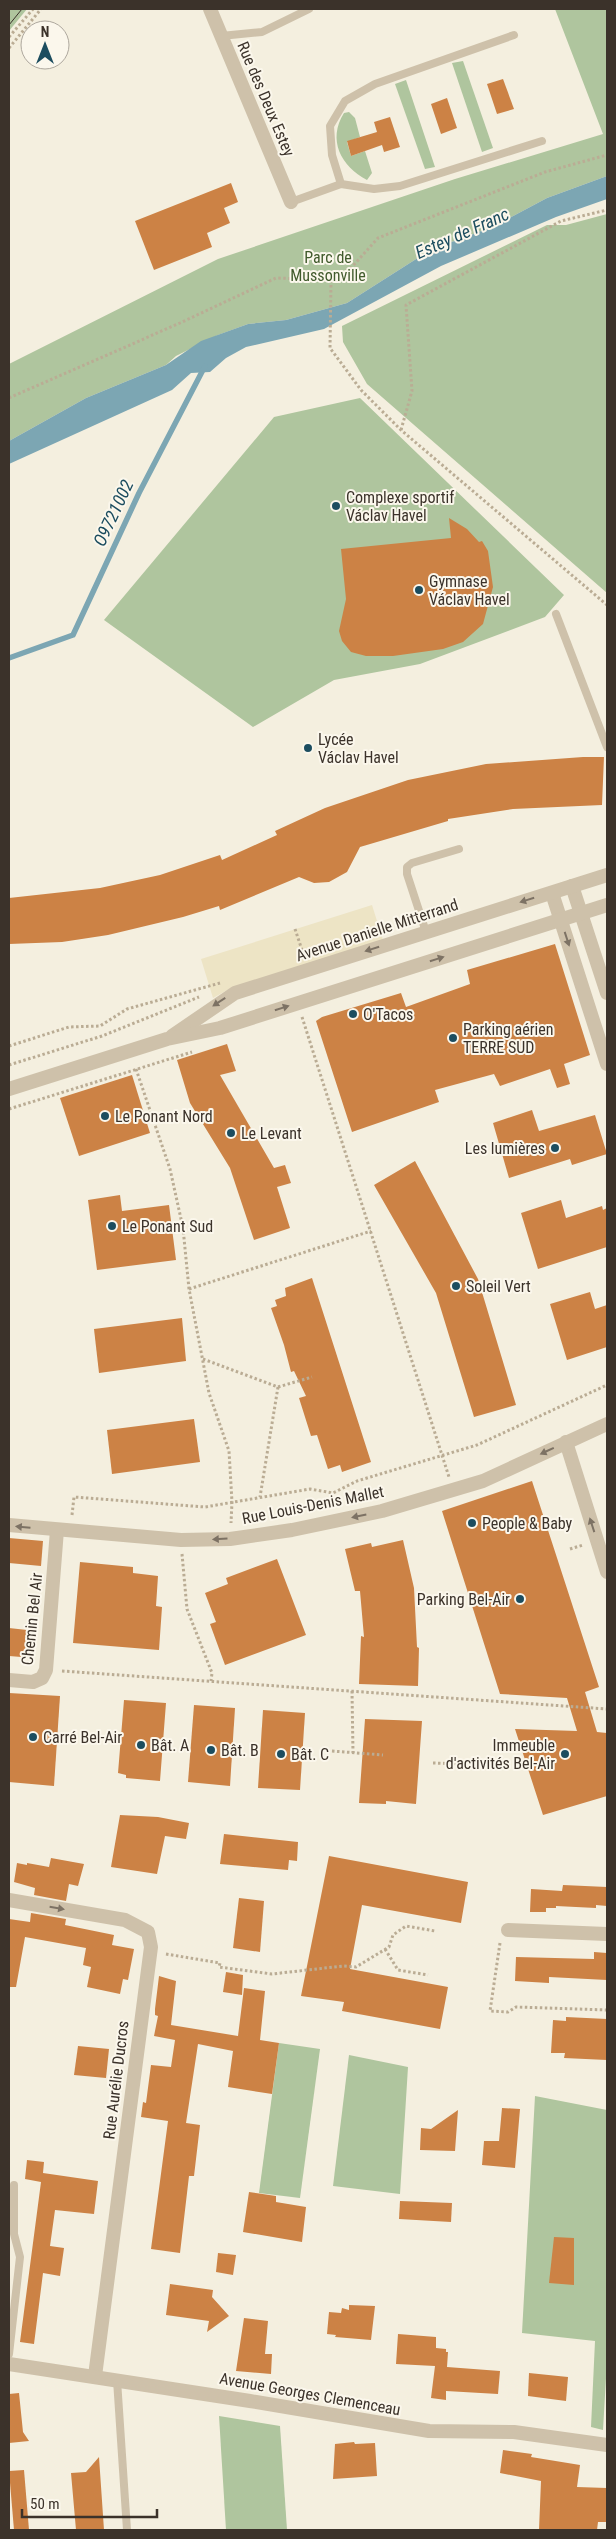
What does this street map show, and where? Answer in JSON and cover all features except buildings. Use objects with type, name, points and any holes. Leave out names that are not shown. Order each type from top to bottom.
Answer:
[{"type":"street","name":"Rue des Deux Estey","points":[[210,9],[291,202]]},
{"type":"street","name":"Avenue Danielle Mitterrand","points":[[167,1039],[235,993],[607,875]]},
{"type":"street","points":[[572,886],[607,993]]},
{"type":"street","points":[[552,893],[607,1064]]},
{"type":"street","name":"Avenue Danielle Mitterrand","points":[[9,1089],[167,1039],[220,1028],[607,905]]},
{"type":"street","name":"Rue Louis-Denis Mallet","points":[[9,1525],[181,1540],[230,1539],[292,1530],[373,1513],[483,1481],[607,1424]]},
{"type":"street","points":[[566,1442],[607,1572]]},
{"type":"street","name":"Chemin Bel Air","points":[[9,1680],[33,1682],[42,1678],[46,1670],[64,1530]]},
{"type":"street","name":"Rue Aurélie Ducros","points":[[9,1900],[125,1920],[148,1932],[150,1952],[95,2376]]},
{"type":"street","points":[[504,1935],[607,1934]]},
{"type":"street","name":"Avenue Georges Clemenceau","points":[[9,2364],[95,2376],[429,2432],[514,2432],[607,2445]]},
{"type":"lane","points":[[221,36],[262,32],[309,9]]},
{"type":"lane","points":[[341,184],[332,155],[330,126],[345,101],[375,84],[514,35]]},
{"type":"lane","points":[[291,202],[341,184],[374,188],[400,186],[542,142]]},
{"type":"lane","points":[[556,614],[607,747]]},
{"type":"lane","points":[[426,932],[407,874],[407,867],[412,863],[459,849]]},
{"type":"lane","points":[[9,2354],[20,2257],[14,2234],[14,2185]]},
{"type":"lane","points":[[117,2380],[127,2530]]},
{"type":"path","points":[[9,37],[33,9]]},
{"type":"path","points":[[9,48],[41,9]]},
{"type":"path","points":[[9,398],[180,323],[276,278],[331,280],[351,268],[378,238],[545,172],[607,155]]},
{"type":"path","points":[[401,430],[412,391],[406,305],[561,221],[607,210]]},
{"type":"path","points":[[331,280],[330,348],[361,390],[401,430],[607,605]]},
{"type":"path","points":[[295,929],[304,956]]},
{"type":"path","points":[[9,1046],[69,1027],[100,1026],[126,1009],[209,986],[206,991]]},
{"type":"path","points":[[9,1066],[102,1036],[203,996]]},
{"type":"path","points":[[296,1019],[303,1016],[453,1490]]},
{"type":"path","points":[[9,1109],[200,1049]]},
{"type":"path","points":[[136,1069],[172,1177],[183,1228],[189,1289],[209,1393],[229,1451],[232,1502],[230,1539]]},
{"type":"path","points":[[189,1289],[371,1232]]},
{"type":"path","points":[[203,1359],[278,1387],[312,1377]]},
{"type":"path","points":[[64,1530],[74,1497],[205,1507],[310,1490],[334,1492],[357,1481],[477,1445],[607,1385]]},
{"type":"path","points":[[260,1498],[278,1387]]},
{"type":"path","points":[[181,1540],[188,1610],[212,1673],[211,1681]]},
{"type":"path","points":[[46,1670],[607,1709]]},
{"type":"path","points":[[352,1691],[353,1753]]},
{"type":"path","points":[[332,1751],[383,1755]]},
{"type":"path","points":[[433,1763],[489,1765]]},
{"type":"path","points":[[150,1952],[220,1963],[219,1967],[272,1974],[343,1966],[356,1967],[389,1947],[393,1935],[406,1926],[435,1931]]},
{"type":"path","points":[[504,1935],[490,2011],[508,2012],[516,2007],[607,2010]]},
{"type":"path","points":[[385,1950],[398,1970],[428,1975]]},
{"type":"green space","points":[[9,9],[27,9],[9,31]]},
{"type":"green space","name":"Parc de Mussonville","points":[[555,9],[607,9],[607,176],[547,198],[496,225],[435,247],[347,303],[286,320],[248,324],[218,335],[176,356],[166,365],[86,398],[9,441],[9,364],[218,259],[455,179],[603,134]]},
{"type":"green space","points":[[463,61],[493,148],[482,152],[452,63]]},
{"type":"green space","points":[[406,80],[435,167],[425,169],[395,84]]},
{"type":"green space","points":[[349,112],[355,118],[360,137],[347,142],[351,156],[365,151],[372,173],[367,180],[350,167],[339,151],[337,133],[339,123],[344,113]]},
{"type":"green space","points":[[607,214],[607,593],[367,384],[343,342],[342,326],[547,225],[566,225]]},
{"type":"green space","name":"Complexe sportif Václav Havel","points":[[360,398],[564,595],[545,617],[420,664],[334,680],[253,727],[104,620],[274,417]]},
{"type":"green space","points":[[279,2043],[320,2049],[300,2198],[259,2193]]},
{"type":"green space","points":[[349,2055],[408,2067],[400,2194],[333,2186]]},
{"type":"green space","points":[[535,2096],[607,2110],[607,2361],[603,2430],[591,2427],[595,2341],[522,2333]]},
{"type":"green space","points":[[219,2416],[280,2426],[287,2530],[226,2530]]},
{"type":"shaded area","points":[[372,905],[383,940],[231,988],[213,998],[201,959]]},
{"type":"water","points":[[607,176],[607,199],[556,217],[441,266],[324,329],[246,347],[226,358],[210,372],[191,373],[172,390],[9,464],[9,441],[86,398],[166,365],[201,341],[248,324],[286,320],[347,303],[435,247],[496,225],[547,198]]},
{"type":"waterway","name":"O9721002","points":[[9,658],[73,635],[139,493],[205,366]]},
{"type":"tram line","points":[[9,25],[22,9]]},
{"type":"place","name":"Complexe sportif Václav Havel","points":[[336,506]]},
{"type":"place","name":"Gymnase Václav Havel","points":[[419,590]]},
{"type":"place","name":"Lycée Václav Havel","points":[[308,748]]},
{"type":"place","name":"O'Tacos","points":[[353,1014]]},
{"type":"place","name":"Parking aérien TERRE SUD","points":[[453,1038]]},
{"type":"place","name":"Le Ponant Nord","points":[[105,1116]]},
{"type":"place","name":"Le Levant","points":[[231,1133]]},
{"type":"place","name":"Les lumières","points":[[555,1148]]},
{"type":"place","name":"Le Ponant Sud","points":[[112,1226]]},
{"type":"place","name":"Soleil Vert","points":[[456,1286]]},
{"type":"place","name":"People & Baby","points":[[472,1523]]},
{"type":"place","name":"Parking Bel-Air","points":[[520,1599]]},
{"type":"place","name":"Carré Bel-Air","points":[[33,1737]]},
{"type":"place","name":"Bât. A","points":[[141,1745]]},
{"type":"place","name":"Bât. B","points":[[211,1750]]},
{"type":"place","name":"Bât. C","points":[[281,1754]]},
{"type":"place","name":"Immeuble d'activités Bel-Air","points":[[565,1754]]},
{"type":"water label","name":"Estey de Franc","points":[[462,233]]}]
